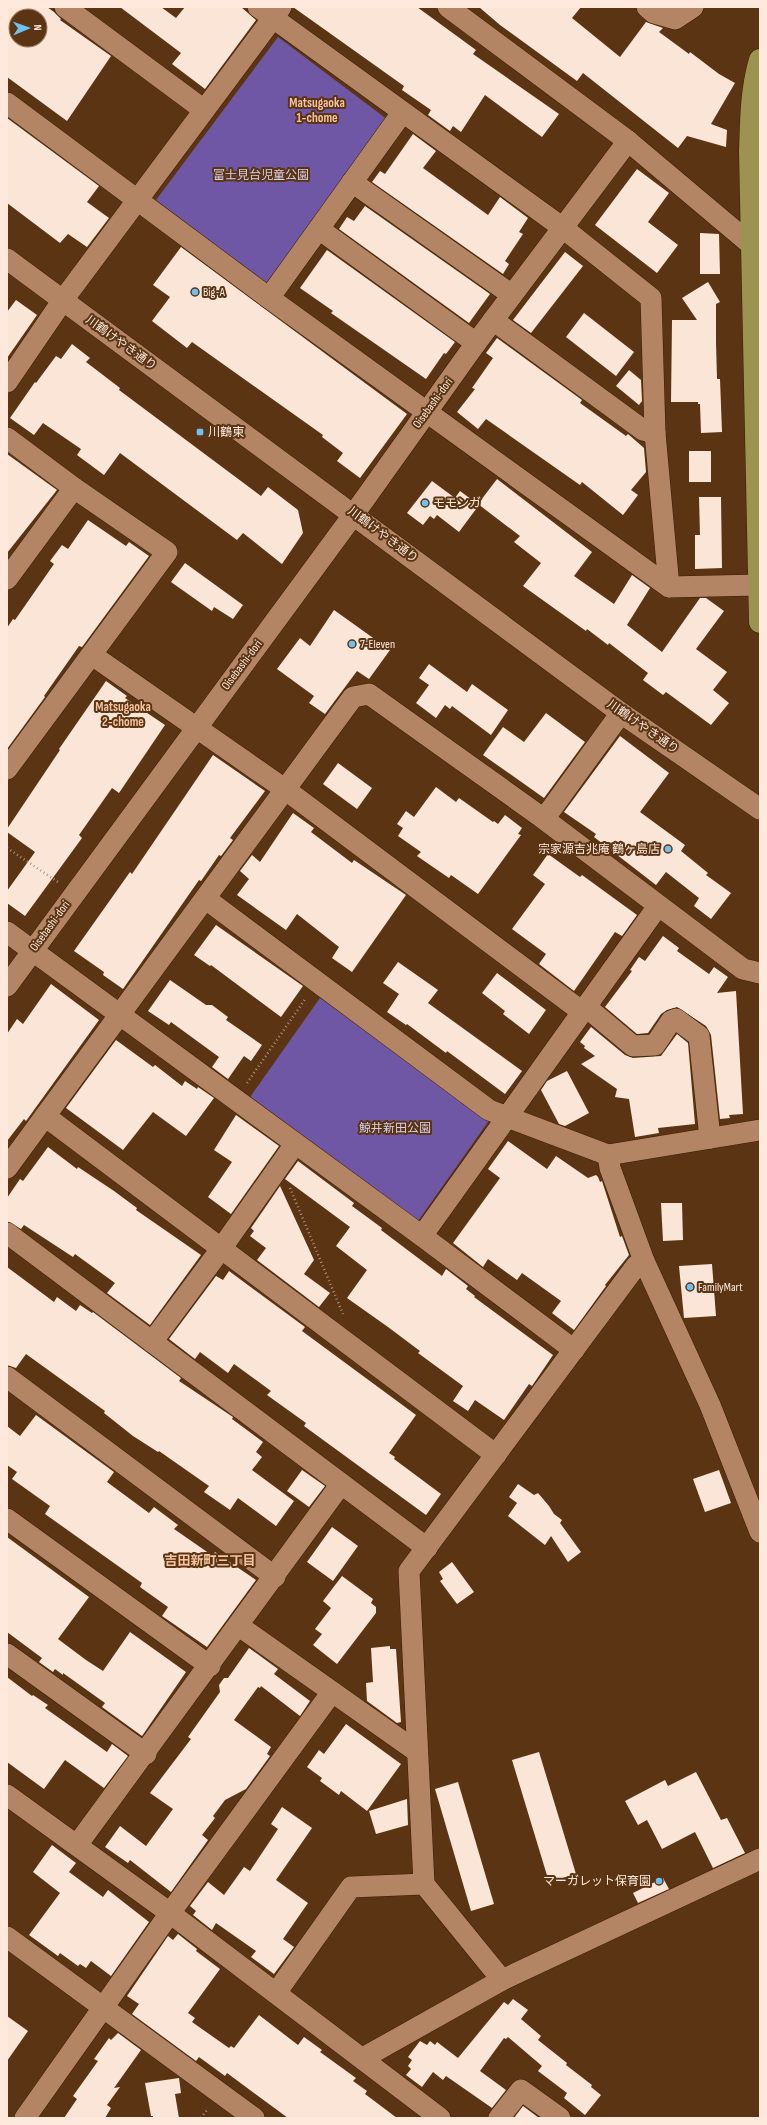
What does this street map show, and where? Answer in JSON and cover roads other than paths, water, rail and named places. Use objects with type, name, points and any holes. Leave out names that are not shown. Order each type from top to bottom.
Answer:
[{"type":"main road","points":[[759,71],[750,152],[755,249],[760,622]]},
{"type":"street","points":[[65,7],[204,110]]},
{"type":"street","points":[[448,7],[628,141],[755,249]]},
{"type":"street","points":[[646,7],[654,12],[675,19],[693,7]]},
{"type":"street","points":[[7,382],[63,300],[204,110],[271,11],[402,113],[563,228],[651,298],[655,433],[669,587]]},
{"type":"street","points":[[7,103],[269,298],[669,587],[759,585]]},
{"type":"street","points":[[269,298],[402,113]]},
{"type":"street","name":"Oisebashi-dori","points":[[7,986],[354,514],[476,343],[628,141]]},
{"type":"street","points":[[352,182],[512,295]]},
{"type":"street","points":[[319,229],[476,343]]},
{"type":"street","name":"川鶴けやき通り","points":[[7,259],[622,712],[760,808]]},
{"type":"street","points":[[493,320],[643,430],[655,433]]},
{"type":"street","points":[[7,438],[74,488],[167,552],[92,656],[7,769]]},
{"type":"street","points":[[7,579],[74,488]]},
{"type":"street","points":[[92,656],[286,790],[634,1046],[655,1045],[671,1021],[676,1019],[699,1036],[710,1138]]},
{"type":"street","points":[[7,1168],[353,697],[369,694],[544,819],[743,969],[760,973]]},
{"type":"street","points":[[544,819],[622,712]]},
{"type":"street","points":[[206,899],[489,1110],[506,1118],[608,1155],[760,1130]]},
{"type":"street","points":[[422,1236],[658,906]]},
{"type":"street","points":[[7,932],[422,1236],[574,1350]]},
{"type":"street","points":[[45,1116],[496,1455]]},
{"type":"street","points":[[152,1342],[221,1249],[295,1144]]},
{"type":"street","points":[[608,1155],[610,1168],[644,1261],[710,1405],[760,1532]]},
{"type":"street","points":[[7,1234],[427,1548]]},
{"type":"street","points":[[502,1980],[424,1884],[416,1751],[409,1571],[636,1266],[644,1261]]},
{"type":"street","points":[[7,1377],[275,1577]]},
{"type":"street","points":[[77,1845],[146,1754],[341,1484]]},
{"type":"street","points":[[7,1519],[210,1666]]},
{"type":"street","points":[[239,1626],[416,1751]]},
{"type":"street","points":[[7,1654],[146,1754]]},
{"type":"street","points":[[25,2118],[170,1913],[332,1692]]},
{"type":"street","points":[[7,1795],[170,1913],[276,1994],[364,2058],[440,2118]]},
{"type":"street","points":[[364,2058],[502,1980],[760,1859]]},
{"type":"street","points":[[276,1994],[351,1887],[424,1884]]},
{"type":"street","points":[[7,1937],[254,2118]]},
{"type":"street","points":[[499,2118],[521,2090],[560,2118]]},
{"type":"place","name":"Big-A","points":[[195,292]]},
{"type":"place","name":"川鶴東","points":[[200,432]]},
{"type":"place","name":"モモンガ","points":[[425,503]]},
{"type":"place","name":"7-Eleven","points":[[352,644]]},
{"type":"place","name":"宗家源吉兆庵 鶴ヶ島店","points":[[668,849]]},
{"type":"place","name":"FamilyMart","points":[[690,1287]]},
{"type":"place","name":"マーガレット保育園","points":[[659,1881]]},
{"type":"district","name":"Matsugaoka 1-chome","points":[[317,110]]},
{"type":"district","name":"Matsugaoka 2-chome","points":[[123,714]]},
{"type":"district","name":"吉田新町三丁目","points":[[210,1561]]},
{"type":"park label","name":"富士見台児童公園","points":[[261,175]]},
{"type":"park label","name":"鯨井新田公園","points":[[395,1128]]}]
